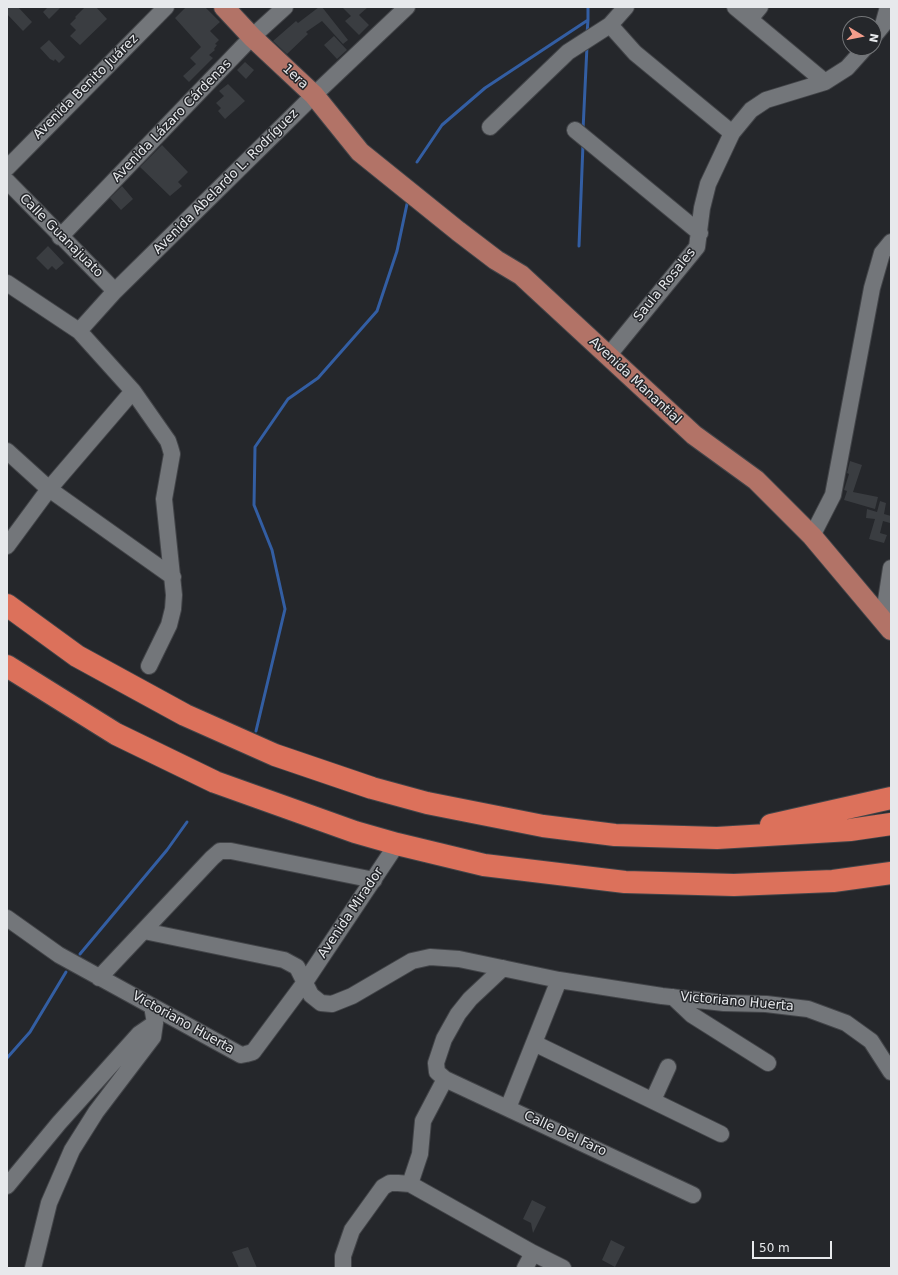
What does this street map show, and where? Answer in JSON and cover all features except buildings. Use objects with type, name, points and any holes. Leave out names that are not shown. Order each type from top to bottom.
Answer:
[{"type":"highway","points":[[7,605],[77,656],[185,715],[275,755],[326,773],[427,803],[544,826],[615,834],[717,838],[850,830],[891,824]]},
{"type":"highway","points":[[7,666],[116,734],[215,782],[293,811],[397,844],[484,865],[625,882],[734,885],[833,881],[891,883]]},
{"type":"highway","points":[[717,838],[891,798]]},
{"type":"highway","points":[[833,881],[891,873]]},
{"type":"main road","name":"1era","points":[[224,7],[252,37],[314,95],[360,152]]},
{"type":"main road","name":"Avenida Manantial","points":[[360,152],[458,231],[496,260],[521,275],[694,435],[756,480],[812,536],[887,625]]},
{"type":"street","name":"Avenida Benito Juárez","points":[[7,168],[166,7]]},
{"type":"street","name":"Avenida Lázaro Cárdenas","points":[[60,237],[252,37],[285,7]]},
{"type":"street","name":"Avenida Abelardo L. Rodríguez","points":[[79,331],[115,291],[314,95],[407,7]]},
{"type":"street","points":[[490,127],[568,52],[610,25],[626,7]]},
{"type":"street","points":[[735,7],[825,82]]},
{"type":"street","points":[[750,19],[760,7]]},
{"type":"street","points":[[883,31],[888,7]]},
{"type":"street","points":[[610,25],[635,52],[732,133]]},
{"type":"street","name":"Saula Rosales","points":[[608,356],[696,247],[700,233],[702,208],[708,184],[732,133],[751,110],[766,100],[825,82],[847,68],[857,56]]},
{"type":"street","points":[[575,130],[700,233]]},
{"type":"street","name":"Calle Guanajuato","points":[[7,181],[60,237],[115,291]]},
{"type":"street","points":[[812,536],[833,495],[872,288],[882,253],[891,242]]},
{"type":"street","points":[[7,282],[79,331],[133,391],[168,440],[172,454],[164,498],[174,595],[169,625],[148,666]]},
{"type":"street","points":[[7,546],[49,489],[133,391]]},
{"type":"street","points":[[7,451],[49,489],[173,577]]},
{"type":"street","points":[[887,625],[891,568]]},
{"type":"street","name":"Avenida Mirador","points":[[304,982],[397,844]]},
{"type":"street","points":[[99,978],[212,858],[220,852],[231,851],[374,880]]},
{"type":"street","name":"Victoriano Huerta","points":[[7,918],[41,944],[99,978],[241,1055],[253,1052],[304,982],[311,994],[322,1003],[332,1004],[352,996],[412,961],[430,957],[460,959],[559,980],[673,997],[724,1003],[766,1004],[808,1009],[846,1023],[871,1041],[891,1072]]},
{"type":"street","points":[[144,931],[284,960],[297,967],[304,982]]},
{"type":"street","points":[[410,1184],[420,1154],[423,1121],[441,1076],[436,1063],[444,1039],[458,1014],[470,999],[503,968]]},
{"type":"street","points":[[508,1108],[559,980]]},
{"type":"street","points":[[673,997],[692,1015],[768,1063]]},
{"type":"street","points":[[33,1268],[49,1202],[72,1150],[96,1112],[153,1037],[154,1023],[152,1006]]},
{"type":"street","points":[[7,1186],[59,1123],[139,1034],[154,1023]]},
{"type":"street","points":[[534,1043],[721,1134]]},
{"type":"street","points":[[653,1100],[668,1067]]},
{"type":"street","name":"Calle Del Faro","points":[[441,1076],[693,1195]]},
{"type":"street","points":[[343,1268],[345,1251],[352,1230],[383,1186],[390,1183],[410,1184],[533,1253],[563,1268]]},
{"type":"street","points":[[525,1268],[533,1253]]},
{"type":"waterway","points":[[417,162],[442,125],[485,88],[588,20],[588,7]]},
{"type":"waterway","points":[[587,34],[588,20]]},
{"type":"waterway","points":[[583,130],[587,46]]},
{"type":"waterway","points":[[579,246],[583,144]]},
{"type":"waterway","points":[[256,731],[285,609],[272,550],[254,505],[255,447],[288,399],[318,378],[377,311],[397,251],[407,204]]},
{"type":"waterway","points":[[80,954],[167,850],[187,822]]},
{"type":"waterway","points":[[7,1058],[30,1032],[66,972]]}]
